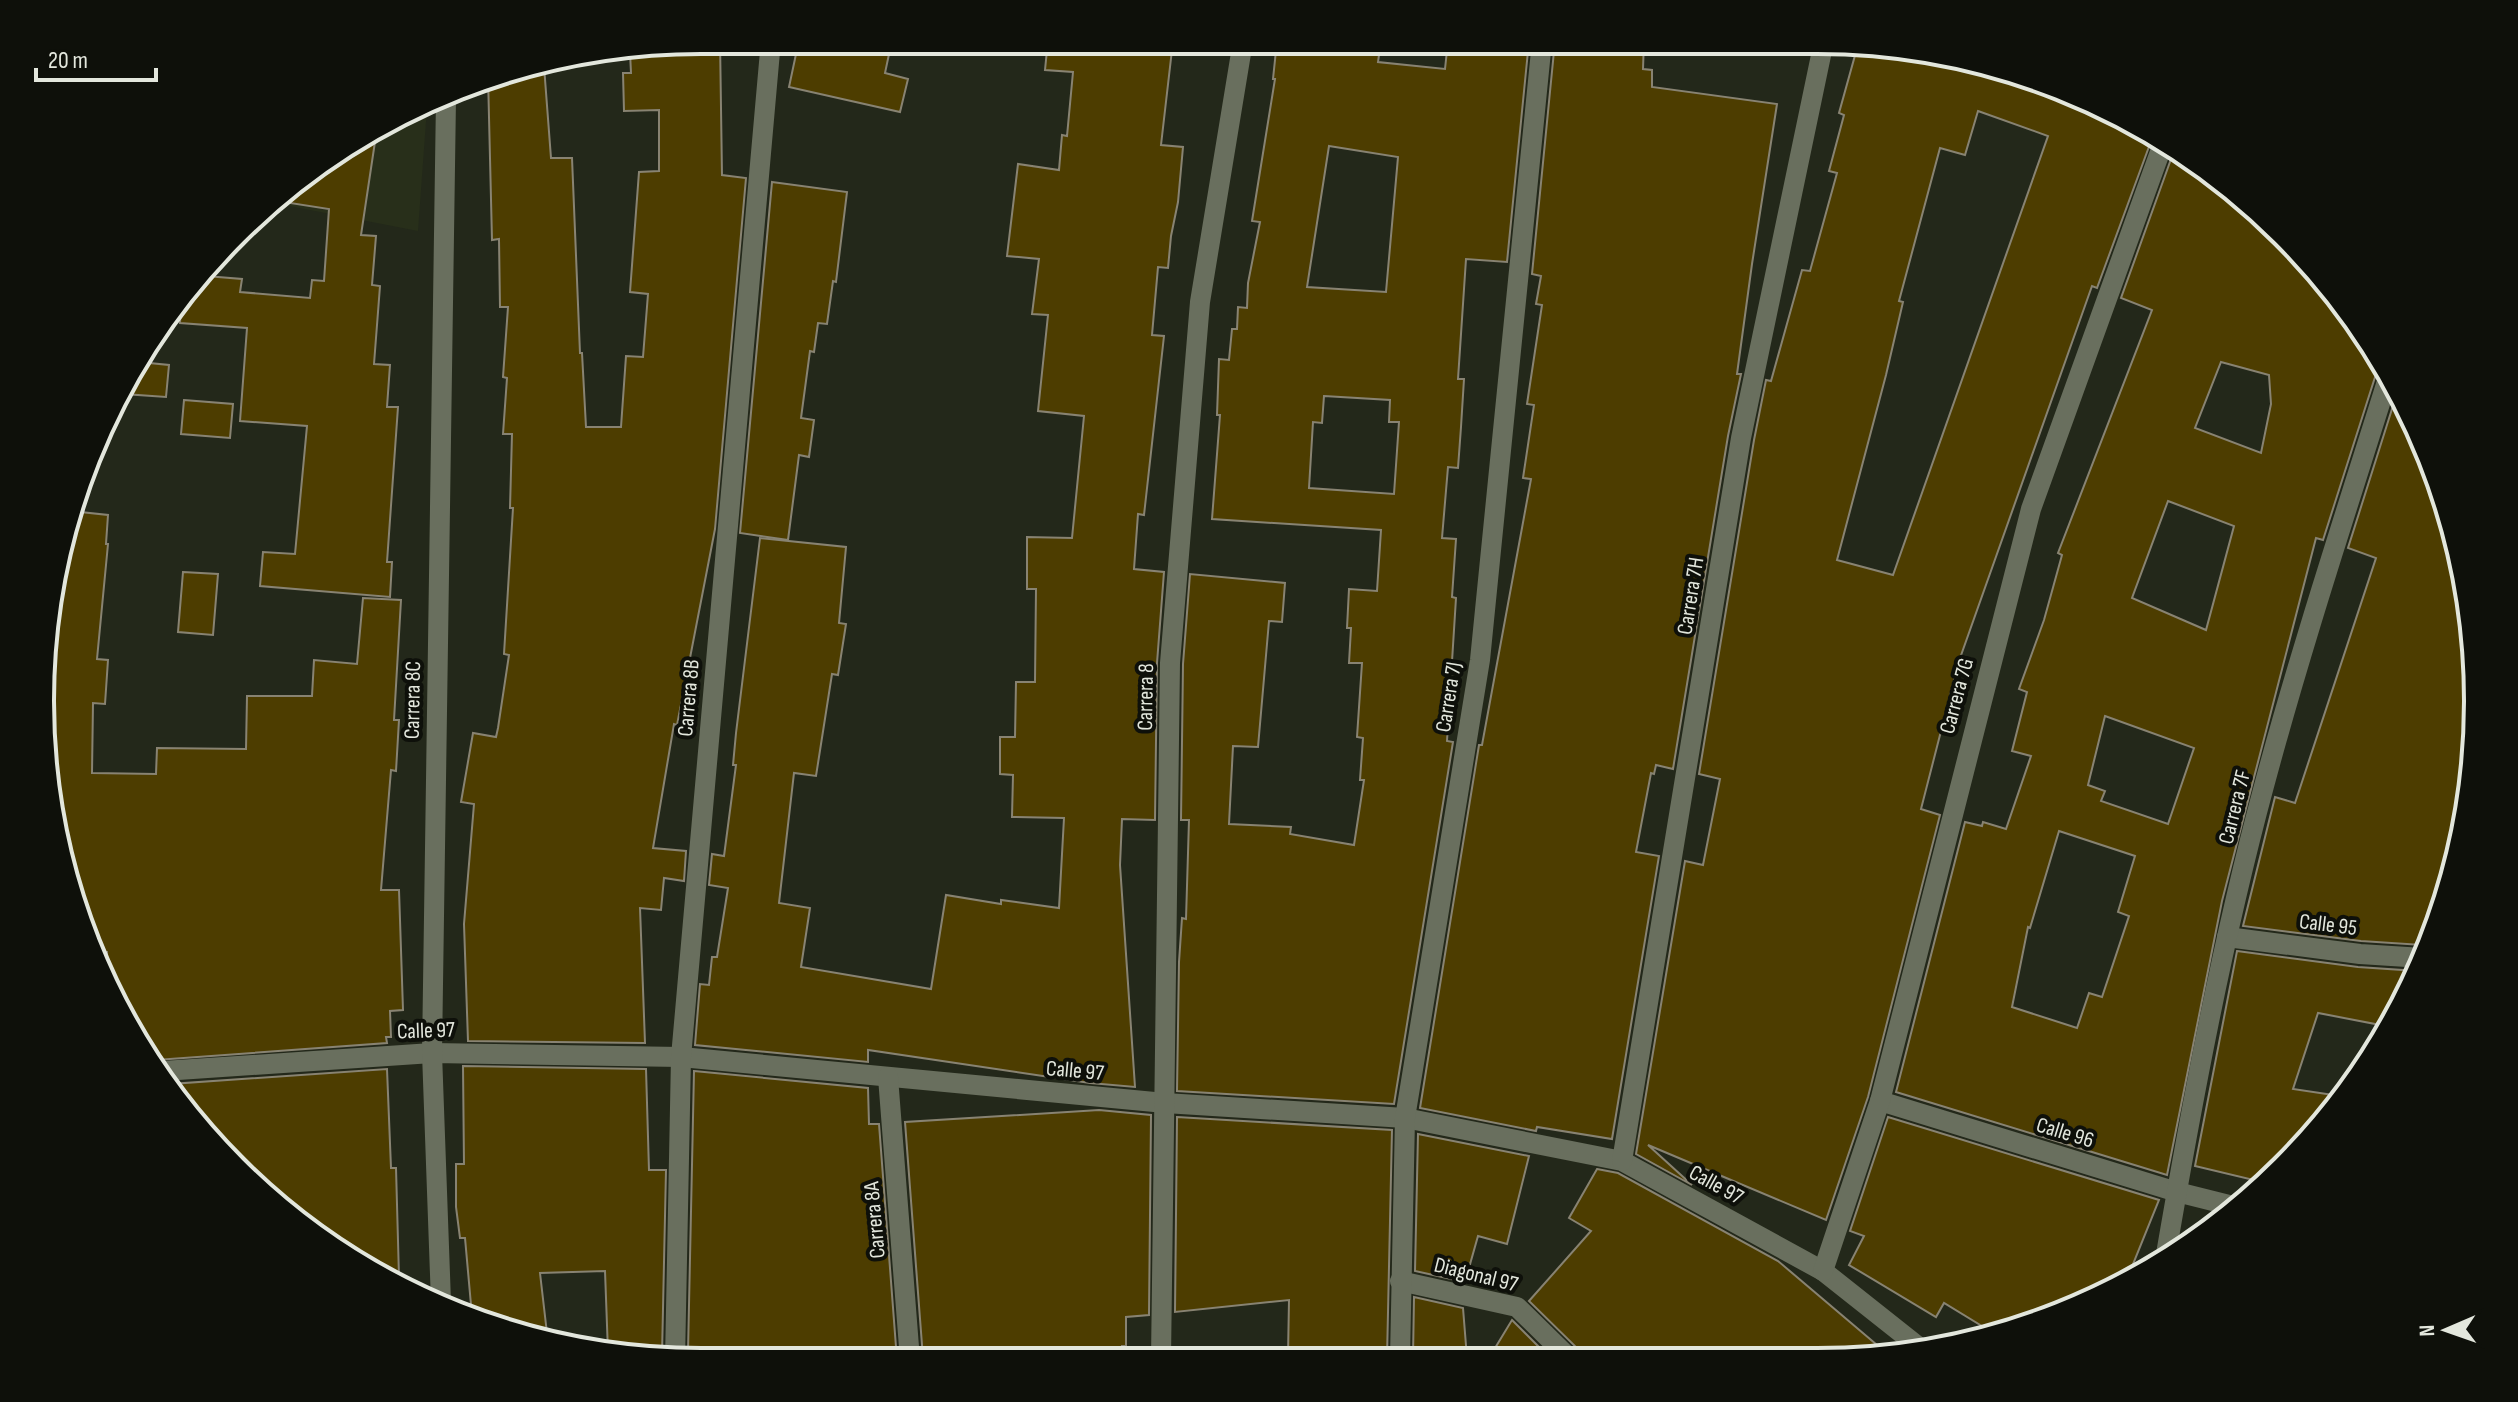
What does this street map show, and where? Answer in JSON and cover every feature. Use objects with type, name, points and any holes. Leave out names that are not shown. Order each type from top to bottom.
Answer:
[{"type":"street","name":"Carrera 8B","points":[[675,1347],[681,1057],[770,54]]},
{"type":"street","name":"Carrera 8","points":[[1161,1348],[1170,663],[1200,302],[1241,54]]},
{"type":"street","name":"Carrera 7J","points":[[1400,1348],[1405,1118],[1480,660],[1541,54]]},
{"type":"street","name":"Carrera 7H","points":[[1622,1161],[1741,438],[1821,54]]},
{"type":"street","name":"Carrera 8C","points":[[441,1293],[432,1053],[446,106]]},
{"type":"street","name":"Carrera 7G","points":[[1823,1271],[1880,1101],[2031,509],[2160,153]]},
{"type":"street","name":"Carrera 7F","points":[[2168,1244],[2227,937],[2276,744],[2384,391]]},
{"type":"street","name":"Calle 95","points":[[2227,937],[2411,957]]},
{"type":"street","name":"Calle 97","points":[[170,1070],[432,1053],[681,1057],[1165,1103],[1405,1118],[1622,1161],[1823,1271],[1911,1341]]},
{"type":"street","name":"Carrera 8A","points":[[888,1077],[909,1348]]},
{"type":"street","name":"Calle 96","points":[[1880,1101],[2224,1204]]},
{"type":"street","name":"Diagonal 97","points":[[1400,1281],[1517,1307],[1559,1348]]},
{"type":"shaded area","points":[[426,116],[418,231],[286,205],[342,163]]},
{"type":"building","points":[[720,54],[722,175],[746,178],[715,529],[677,725],[674,724],[653,848],[686,851],[684,881],[664,878],[661,910],[640,908],[645,1043],[468,1041],[464,924],[474,804],[461,802],[473,733],[496,737],[498,728],[509,655],[504,654],[513,508],[510,508],[512,434],[503,434],[508,307],[500,307],[499,239],[492,240],[488,90],[545,73],[551,158],[572,158],[586,427],[621,427],[626,356],[643,357],[648,294],[630,292],[639,172],[659,171],[659,110],[624,111],[623,73],[631,73],[630,58]]},
{"type":"building","points":[[796,54],[889,54],[885,73],[908,79],[900,112],[789,87]]},
{"type":"building","points":[[1047,54],[1172,54],[1161,145],[1183,147],[1168,268],[1158,267],[1152,335],[1164,336],[1144,515],[1138,514],[1134,569],[1164,572],[1157,663],[1155,820],[1122,819],[1120,865],[1135,1087],[868,1050],[868,1062],[695,1045],[700,984],[709,985],[712,957],[717,957],[728,888],[709,885],[712,854],[724,856],[760,538],[846,547],[839,623],[846,624],[838,675],[832,674],[816,776],[794,773],[779,903],[810,908],[801,967],[931,989],[946,895],[1001,904],[1001,900],[1059,908],[1064,818],[1012,817],[1013,775],[1000,774],[1000,737],[1015,737],[1016,682],[1035,682],[1036,589],[1027,589],[1027,537],[1072,538],[1084,416],[1038,411],[1048,315],[1032,314],[1039,259],[1007,256],[1018,164],[1059,170],[1062,135],[1067,136],[1073,72],[1045,70]]},
{"type":"building","points":[[1276,54],[1379,54],[1378,62],[1445,69],[1447,54],[1528,54],[1507,262],[1466,259],[1458,379],[1464,379],[1458,468],[1448,467],[1442,538],[1456,539],[1452,597],[1456,598],[1447,741],[1453,742],[1394,1104],[1177,1091],[1179,962],[1182,918],[1186,919],[1189,820],[1181,820],[1183,664],[1190,574],[1285,583],[1282,622],[1269,621],[1258,747],[1233,746],[1229,824],[1291,827],[1290,834],[1354,845],[1364,780],[1360,780],[1363,738],[1357,737],[1362,663],[1349,663],[1349,589],[1377,591],[1381,530],[1212,519],[1220,415],[1217,415],[1219,359],[1229,360],[1232,329],[1237,329],[1238,307],[1247,308],[1248,283],[1260,222],[1252,221],[1275,79]],"holes":[[[1329,146],[1398,157],[1386,292],[1307,287]],[[1324,396],[1390,400],[1389,422],[1399,422],[1394,494],[1309,488],[1313,422],[1322,423]]]},
{"type":"building","points":[[1554,54],[1644,54],[1643,69],[1652,70],[1652,87],[1777,104],[1737,374],[1741,374],[1673,769],[1656,765],[1654,774],[1651,773],[1636,852],[1659,856],[1612,1139],[1537,1127],[1536,1131],[1420,1108],[1479,745],[1482,745],[1531,479],[1523,478],[1534,405],[1527,404],[1542,305],[1536,304],[1541,276],[1532,274]]},
{"type":"building","points":[[1855,55],[1859,55],[1943,66],[2025,88],[2065,103],[2149,147],[2097,288],[2092,286],[1959,661],[1921,809],[1940,815],[1868,1097],[1826,1220],[1648,1145],[1692,1185],[1636,1154],[1685,861],[1703,865],[1720,779],[1699,774],[1766,380],[1771,381],[1802,270],[1810,271],[1837,173],[1829,171],[1844,115],[1839,113]],"holes":[[[1978,111],[2048,136],[1893,575],[1837,560],[1886,375],[1903,302],[1899,301],[1940,148],[1965,155]]]},
{"type":"building","points":[[375,142],[361,235],[376,236],[372,285],[380,286],[374,364],[390,365],[387,407],[398,407],[387,562],[392,562],[390,597],[260,586],[263,552],[295,554],[307,426],[240,421],[247,328],[180,323],[180,318],[213,277],[242,279],[240,292],[310,298],[312,280],[324,281],[329,209],[290,203]]},
{"type":"building","points":[[2171,160],[2244,215],[2303,274],[2355,342],[2376,376],[2323,540],[2316,538],[2222,901],[2167,1175],[1896,1092],[1965,822],[1982,826],[1983,822],[2006,829],[2031,756],[2012,751],[2027,692],[2019,689],[2044,620],[2062,555],[2058,553],[2152,310],[2121,298]],"holes":[[[2221,362],[2269,375],[2271,404],[2261,453],[2195,428]],[[2168,501],[2234,526],[2206,630],[2132,598]],[[2105,716],[2194,748],[2168,824],[2101,801],[2105,791],[2088,785]],[[2059,831],[2135,856],[2118,912],[2129,916],[2102,997],[2089,993],[2077,1028],[2012,1007],[2028,927]]]},
{"type":"building","points":[[772,182],[847,192],[836,282],[833,281],[827,324],[818,323],[814,352],[810,351],[801,418],[814,420],[809,457],[799,455],[788,540],[740,533]]},
{"type":"building","points":[[150,363],[169,365],[166,397],[132,395]]},
{"type":"building","points":[[184,400],[233,404],[230,438],[181,434]]},
{"type":"building","points":[[2393,407],[2415,453],[2442,534],[2452,575],[2463,659],[2463,743],[2452,827],[2430,909],[2417,945],[2243,926],[2275,797],[2295,803],[2376,558],[2348,548]]},
{"type":"building","points":[[82,512],[108,515],[97,659],[108,660],[105,704],[93,703],[92,773],[156,774],[157,748],[246,749],[247,696],[312,696],[314,660],[357,664],[363,598],[401,600],[394,720],[399,720],[396,771],[391,770],[381,890],[399,890],[403,1010],[390,1011],[391,1037],[386,1037],[387,1043],[163,1060],[121,987],[103,949],[88,909],[76,868],[66,827],[55,743],[55,659],[66,575]]},
{"type":"building","points":[[183,572],[218,574],[213,635],[178,632]]},
{"type":"building","points":[[2237,951],[2405,970],[2377,1024],[2318,1013],[2293,1089],[2330,1095],[2303,1128],[2252,1180],[2195,1166]]},
{"type":"building","points":[[463,1066],[646,1069],[649,1170],[666,1170],[662,1347],[608,1341],[605,1271],[540,1273],[546,1329],[471,1306],[465,1238],[460,1238],[456,1207],[456,1164],[464,1164]]},
{"type":"building","points":[[387,1069],[391,1168],[396,1168],[399,1273],[342,1239],[274,1187],[215,1128],[180,1083]]},
{"type":"building","points":[[694,1071],[868,1088],[869,1124],[879,1124],[896,1348],[688,1348]]},
{"type":"building","points":[[1099,1110],[1151,1115],[1149,1315],[1126,1317],[1126,1346],[922,1348],[905,1122]]},
{"type":"building","points":[[1177,1117],[1392,1130],[1387,1348],[1288,1348],[1289,1300],[1175,1312]]},
{"type":"building","points":[[1888,1117],[2159,1200],[2133,1265],[2065,1299],[1982,1326],[1944,1303],[1936,1317],[1849,1265],[1864,1236],[1850,1231]]},
{"type":"building","points":[[1418,1134],[1529,1156],[1507,1244],[1478,1236],[1465,1282],[1415,1271]]},
{"type":"building","points":[[1597,1169],[1618,1173],[1778,1261],[1877,1345],[1817,1348],[1577,1348],[1529,1301],[1591,1231],[1569,1218]]},
{"type":"building","points":[[1414,1297],[1463,1308],[1466,1348],[1413,1348]]},
{"type":"building","points":[[1512,1320],[1540,1348],[1495,1348]]}]
